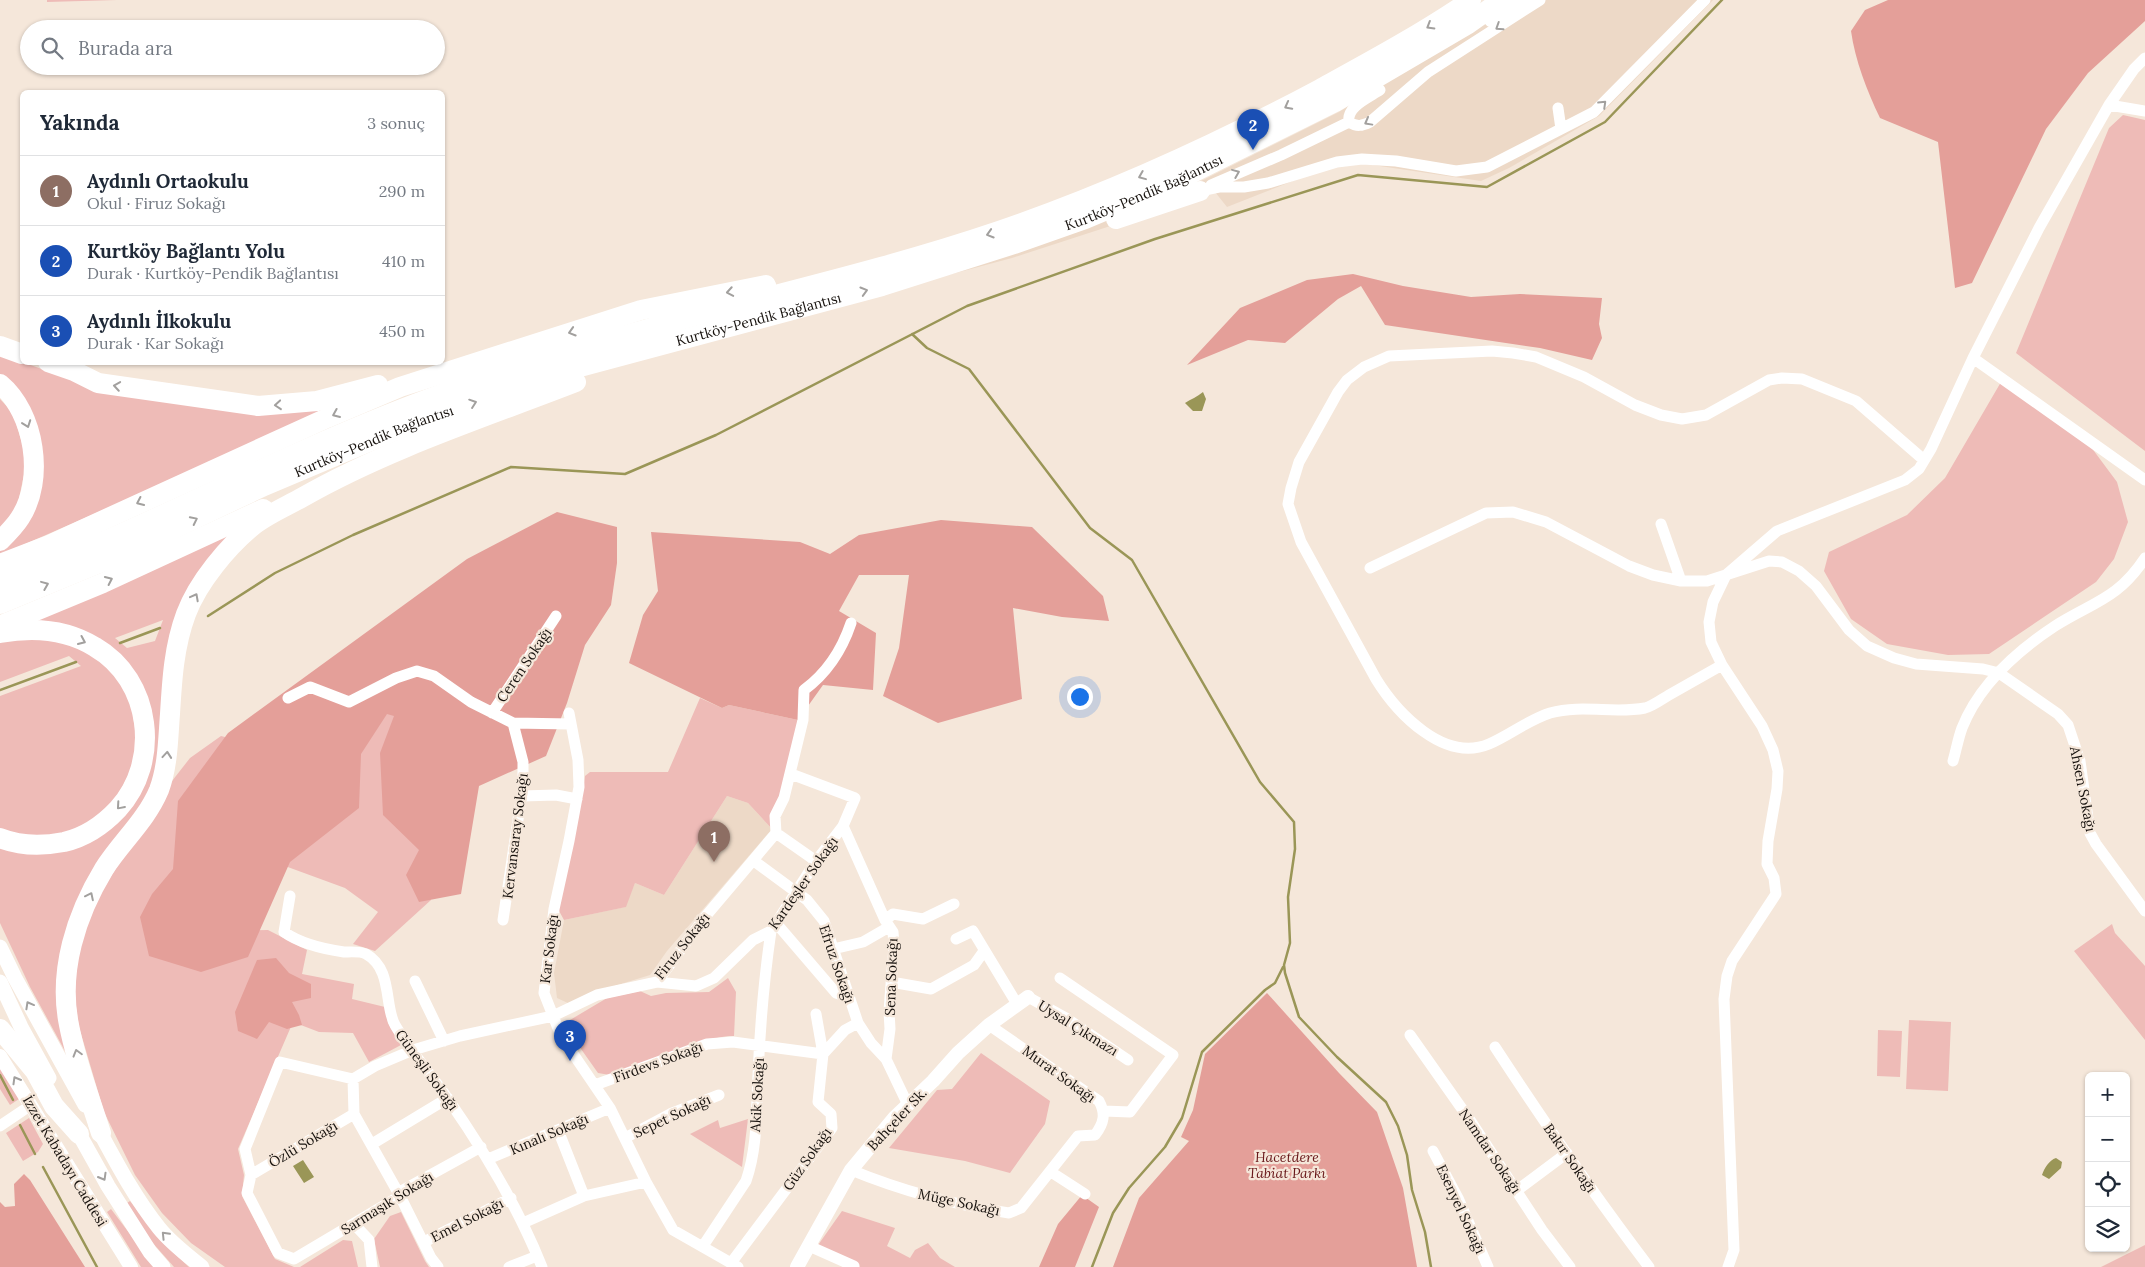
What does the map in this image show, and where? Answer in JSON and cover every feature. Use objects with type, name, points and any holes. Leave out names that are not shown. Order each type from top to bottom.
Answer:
[{"type":"highway","name":"Kurtköy-Pendik Bağlantısı","points":[[0,584],[104,543],[254,471],[353,428],[460,387],[577,349],[881,267],[999,231],[1160,168],[1281,110],[1368,63],[1471,0]]},
{"type":"highway","name":"Kurtköy-Pendik Bağlantısı","points":[[0,604],[119,555],[264,486],[402,428],[572,369],[882,286],[1085,219],[1194,172],[1335,102],[1468,24],[1502,0]]},
{"type":"highway","points":[[1380,90],[1520,0]]},
{"type":"highway","points":[[966,259],[1015,256],[1200,191]]},
{"type":"highway","points":[[0,564],[49,545],[281,438],[400,387],[641,310],[779,283],[881,267]]},
{"type":"highway","points":[[0,626],[103,583],[344,474],[580,380],[624,366],[695,336]]},
{"type":"highway","points":[[0,346],[20,353]]},
{"type":"highway","points":[[57,365],[98,383],[258,406],[317,401],[480,361]]},
{"type":"highway","points":[[0,384],[16,402],[26,420],[32,438],[34,468],[30,494],[21,517],[0,541]]},
{"type":"highway","points":[[101,1134],[69,1025],[66,994],[68,966],[79,919],[91,892],[106,867],[149,809],[165,771],[174,656],[187,612],[212,570],[254,524],[344,474]]},
{"type":"highway","points":[[0,633],[21,629],[52,631],[69,635],[96,647],[108,656],[129,681],[140,706],[146,734],[144,759],[134,787],[122,804],[99,826],[72,840],[46,844],[18,843],[0,838]]},
{"type":"highway","points":[[0,1029],[34,1071],[54,1106],[79,1134]]},
{"type":"main road","points":[[0,947],[15,978],[101,1134],[159,1228],[184,1253],[202,1267]]},
{"type":"main road","points":[[0,982],[21,1027],[79,1134],[140,1236],[163,1267]]},
{"type":"street","points":[[1349,122],[1356,126],[1363,126],[1370,122],[1417,80],[1435,67],[1540,0]]},
{"type":"street","points":[[1200,191],[1219,187],[1244,187],[1278,180],[1338,162],[1362,159],[1396,161],[1456,172],[1487,166],[1594,112],[1705,0]]},
{"type":"street","points":[[1728,1267],[1734,1250],[1724,999],[1727,976],[1732,961],[1776,894],[1774,878],[1767,864],[1768,841],[1775,805],[1778,771],[1773,750],[1762,726],[1722,665],[1711,642],[1709,622],[1713,602],[1726,575],[1777,531],[1905,480],[1919,469],[2039,228],[2109,105],[2134,69],[2145,58]]},
{"type":"street","points":[[1349,122],[1349,114],[1352,109],[1380,90]]},
{"type":"street","points":[[2109,105],[2145,112]]},
{"type":"street","points":[[1558,108],[1561,128]]},
{"type":"street","points":[[1200,191],[1226,177],[1273,158],[1349,122]]},
{"type":"street","points":[[1273,158],[1278,180]]},
{"type":"street","points":[[1722,665],[1648,707],[1574,709],[1550,713],[1528,722],[1488,745],[1466,749],[1445,745],[1423,732],[1385,693],[1376,680],[1301,542],[1288,504],[1290,488],[1299,462],[1347,380],[1364,367],[1389,356],[1492,351],[1514,352],[1559,365],[1635,405],[1661,415],[1682,419],[1706,414],[1769,380],[1782,378],[1802,380],[1856,401],[1924,460]]},
{"type":"street","points":[[1973,358],[2145,480]]},
{"type":"street","points":[[1370,568],[1486,513],[1513,512],[1546,522],[1629,566],[1654,575],[1681,580],[1707,581],[1769,561],[1782,562],[1799,571],[1816,586],[1849,630],[1867,646],[1894,658],[1916,664],[1983,668],[1999,673]]},
{"type":"street","points":[[1661,524],[1681,580]]},
{"type":"street","points":[[1953,761],[1962,728],[1976,700],[2010,660],[2056,626],[2108,598],[2134,576],[2145,558]]},
{"type":"street","name":"Ceren Sokağı","points":[[492,713],[556,616]]},
{"type":"street","points":[[816,862],[776,833],[776,816],[791,774],[802,720],[804,690],[815,682],[843,646],[851,623]]},
{"type":"street","points":[[288,698],[310,688],[348,702],[396,678],[417,671],[434,676],[471,702],[513,723]]},
{"type":"street","name":"Ahsen Sokağı","points":[[1999,673],[2058,714],[2068,725],[2080,761],[2090,833],[2145,911]]},
{"type":"street","name":"Kar Sokağı","points":[[513,723],[570,718],[578,760],[579,788],[570,841],[554,909],[544,993],[561,1036],[610,1108],[646,1182],[673,1230],[734,1265]]},
{"type":"street","name":"Kervansaray Sokağı","points":[[503,920],[522,796],[523,762],[513,723]]},
{"type":"street","name":"Kardeşler Sokağı","points":[[657,982],[696,986],[714,978],[754,940],[773,927],[816,862],[843,826],[855,798],[791,774]]},
{"type":"street","points":[[522,796],[556,795],[577,799]]},
{"type":"street","name":"Sena Sokağı","points":[[843,826],[887,924],[893,932],[890,1029],[886,1059]]},
{"type":"street","name":"Firuz Sokağı","points":[[353,1079],[375,1066],[413,1050],[491,1029],[553,1016],[597,995],[657,982],[705,917],[776,833]]},
{"type":"street","name":"Efruz Sokağı","points":[[754,861],[807,900],[824,921],[858,1023],[870,1043],[886,1059]]},
{"type":"street","name":"Güneşli Sokağı","points":[[290,896],[284,932],[292,938],[318,947],[366,953],[378,965],[387,984],[394,1024],[448,1098],[480,1147],[510,1198],[540,1261]]},
{"type":"street","points":[[833,949],[863,942],[887,924],[893,914],[923,919],[954,904]]},
{"type":"street","points":[[773,927],[836,992],[848,997]]},
{"type":"street","name":"Akik Sokağı","points":[[703,1246],[746,1181],[751,1169],[757,1130],[765,972],[773,927]]},
{"type":"street","points":[[956,939],[972,931],[984,951],[1022,1001]]},
{"type":"street","points":[[891,982],[931,990],[974,965],[984,951]]},
{"type":"street","points":[[1060,978],[1172,1055],[1130,1112],[1104,1112]]},
{"type":"street","points":[[415,981],[444,1041]]},
{"type":"street","name":"Bahçeler Sk.","points":[[797,1267],[851,1170],[895,1117],[989,1025],[1022,1001]]},
{"type":"street","name":"Uysal Çıkmazı","points":[[1022,1001],[1066,1018],[1128,1060]]},
{"type":"street","name":"Güz Sokağı","points":[[734,1265],[832,1128],[831,1114],[818,1102],[823,1054],[816,1014]]},
{"type":"street","points":[[823,1054],[845,1030],[858,1023]]},
{"type":"street","name":"Murat Sokağı","points":[[989,1025],[1099,1101],[1104,1112],[1102,1126],[1095,1135]]},
{"type":"street","name":"Namdar Sokağı","points":[[1410,1035],[1472,1123],[1542,1230],[1570,1267]]},
{"type":"street","name":"Firdevs Sokağı","points":[[596,1085],[707,1044],[733,1042],[760,1044],[792,1051],[823,1054]]},
{"type":"street","name":"Bakır Sokağı","points":[[1495,1047],[1615,1224],[1649,1267]]},
{"type":"street","name":"İzzet Kabadayı Caddesi","points":[[0,1056],[131,1267]]},
{"type":"street","points":[[886,1059],[908,1105]]},
{"type":"street","points":[[251,1175],[245,1149],[280,1062],[353,1079],[354,1114],[438,1267]]},
{"type":"street","name":"Sepet Sokağı","points":[[626,1138],[670,1114],[719,1095]]},
{"type":"street","points":[[372,1144],[448,1098]]},
{"type":"street","points":[[0,1126],[30,1105]]},
{"type":"street","name":"Kınalı Sokağı","points":[[488,1160],[610,1108]]},
{"type":"street","name":"Özlü Sokağı","points":[[251,1175],[354,1114]]},
{"type":"street","points":[[558,1130],[584,1196]]},
{"type":"street","name":"Müge Sokağı","points":[[851,1170],[889,1186],[1009,1213],[1021,1208],[1078,1136],[1095,1135]]},
{"type":"street","name":"Sarmaşık Sokağı","points":[[251,1175],[248,1193],[278,1253],[294,1259],[400,1196],[404,1190],[480,1147]]},
{"type":"street","name":"Esenyel Sokağı","points":[[1433,1151],[1458,1198],[1488,1267]]},
{"type":"street","points":[[1516,1191],[1567,1153]]},
{"type":"street","points":[[1051,1172],[1085,1194]]},
{"type":"street","points":[[523,1223],[584,1196],[646,1182]]},
{"type":"street","name":"Emel Sokağı","points":[[424,1242],[510,1198]]},
{"type":"street","points":[[354,1224],[369,1240],[372,1267]]},
{"type":"street","points":[[809,1246],[854,1266]]},
{"type":"street","points":[[509,1267],[540,1261]]},
{"type":"shaded area","points":[[47,0],[117,0],[47,2]]},
{"type":"shaded area","points":[[1513,0],[1713,0],[1599,116],[1509,168],[1481,181],[1366,164],[1346,164],[1318,171],[1227,207],[1215,192],[1012,258],[948,275],[1187,188],[1339,112]]},
{"type":"shaded area","points":[[2123,115],[2145,120],[2145,451],[2016,353],[2109,128]]},
{"type":"shaded area","points":[[0,354],[20,361],[20,365],[31,365],[100,390],[346,404],[0,555],[0,550],[30,516],[18,389],[0,374]]},
{"type":"shaded area","points":[[2001,382],[2088,443],[2117,482],[2128,522],[2114,559],[2096,582],[1989,654],[1948,655],[1887,644],[1851,619],[1824,571],[1829,552],[1907,515],[1945,478]]},
{"type":"shaded area","points":[[1203,392],[1206,399],[1202,411],[1193,411],[1185,403]]},
{"type":"shaded area","points":[[0,399],[13,413],[27,460],[16,513],[0,531]]},
{"type":"shaded area","points":[[252,519],[202,573],[154,785],[76,906],[72,1064],[30,987],[0,923],[0,845],[80,843],[148,762],[118,657],[21,625]],"holes":[[[163,620],[155,641],[127,648],[115,638]]]},
{"type":"shaded area","points":[[51,635],[104,659],[129,690],[139,754],[114,803],[73,834],[36,840],[0,830],[0,696],[81,666],[69,656],[0,682],[0,637]]},
{"type":"shaded area","points":[[700,698],[722,708],[729,705],[798,720],[772,829],[748,803],[727,796],[664,895],[635,883],[626,907],[564,920],[558,909],[585,776],[590,772],[668,772]]},
{"type":"shaded area","points":[[379,703],[409,704],[419,827],[431,900],[375,951],[353,944],[378,912],[345,888],[285,866]]},
{"type":"shaded area","points":[[221,736],[248,743],[183,932],[268,930],[307,950],[302,974],[354,984],[352,999],[385,1007],[388,1023],[401,1045],[369,1062],[353,1033],[319,1032],[293,1022],[238,1149],[244,1175],[242,1196],[275,1259],[294,1267],[225,1267],[191,1243],[162,1213],[135,1175],[104,1112],[79,1027],[74,993],[75,959],[86,916],[165,790],[190,758]]},
{"type":"shaded area","points":[[727,796],[748,803],[772,829],[667,951],[650,975],[595,992],[570,1004],[557,998],[554,973],[564,920],[625,907],[635,883],[664,895]]},
{"type":"shaded area","points":[[2112,924],[2115,933],[2145,966],[2145,1040],[2074,951]]},
{"type":"shaded area","points":[[728,978],[736,992],[734,1036],[692,1045],[610,1075],[598,1073],[569,1032],[570,1020],[607,998],[640,991],[651,996],[666,993],[709,992]]},
{"type":"shaded area","points":[[1909,1020],[1951,1022],[1948,1091],[1906,1089]]},
{"type":"shaded area","points":[[1878,1030],[1902,1031],[1900,1077],[1877,1076]]},
{"type":"shaded area","points":[[981,1053],[1050,1101],[1045,1124],[1010,1173],[965,1161],[889,1148],[937,1090],[952,1089]]},
{"type":"shaded area","points":[[0,1061],[22,1097],[10,1105],[0,1089]]},
{"type":"shaded area","points":[[29,1118],[43,1144],[38,1152],[23,1161],[6,1133]]},
{"type":"shaded area","points":[[748,1119],[742,1167],[690,1134],[718,1120],[720,1128]]},
{"type":"shaded area","points":[[2056,1158],[2062,1162],[2061,1168],[2049,1179],[2042,1175],[2049,1163]]},
{"type":"shaded area","points":[[303,1160],[314,1177],[304,1183],[293,1166]]},
{"type":"shaded area","points":[[130,1201],[161,1241],[189,1267],[174,1267],[151,1241],[127,1203]]},
{"type":"shaded area","points":[[111,1209],[155,1267],[141,1267],[107,1212]]},
{"type":"shaded area","points":[[842,1211],[895,1228],[887,1246],[910,1258],[915,1250],[928,1243],[940,1258],[955,1267],[860,1267],[816,1248]]},
{"type":"shaded area","points":[[401,1212],[429,1267],[380,1267],[374,1239],[390,1216]]},
{"type":"shaded area","points":[[343,1240],[352,1241],[358,1267],[300,1267]]},
{"type":"shaded area","points":[[2145,1245],[2145,1267],[2101,1267]]},
{"type":"green space","points":[[1888,0],[2145,0],[2145,21],[2088,73],[2046,129],[1972,283],[1955,288],[1938,142],[1880,118],[1866,86],[1855,53],[1851,31],[1865,10]]},
{"type":"green space","points":[[1353,274],[1403,286],[1471,297],[1520,294],[1602,298],[1599,324],[1602,338],[1592,360],[1540,348],[1385,325],[1361,286],[1338,299],[1285,343],[1248,340],[1187,365],[1240,308],[1307,280]]},
{"type":"green space","points":[[557,512],[617,527],[617,563],[611,605],[585,645],[567,703],[546,756],[479,786],[461,894],[419,902],[406,875],[419,850],[383,815],[380,753],[394,716],[387,714],[361,754],[359,808],[290,862],[248,957],[201,972],[149,956],[140,917],[152,894],[173,869],[178,801],[228,733],[467,559]]},
{"type":"green space","points":[[941,520],[1032,527],[1103,596],[1109,621],[1062,617],[1013,608],[1022,699],[938,723],[883,696],[899,648],[909,575],[859,575],[839,611],[876,633],[873,690],[823,685],[798,720],[729,705],[722,708],[629,663],[643,615],[658,591],[651,532],[800,542],[830,554],[859,535]]},
{"type":"green space","points":[[276,958],[289,973],[311,984],[311,998],[292,1002],[302,1025],[287,1029],[269,1022],[257,1039],[238,1031],[235,1012],[257,960]]},
{"type":"green space","name":"Hacetdere Tabiat Parkı","points":[[1267,993],[1377,1112],[1403,1188],[1417,1267],[1113,1267],[1139,1198],[1189,1141],[1181,1137],[1193,1110],[1205,1054]]},
{"type":"green space","points":[[24,1174],[30,1180],[85,1267],[0,1267],[0,1202],[5,1207],[15,1206],[14,1184]]},
{"type":"green space","points":[[1082,1195],[1099,1207],[1075,1267],[1039,1267],[1058,1224]]},
{"type":"waterway","points":[[208,616],[275,573],[353,535],[511,467],[625,474],[716,435],[967,306],[1155,239],[1358,175],[1487,187],[1605,122],[1722,0]]},
{"type":"waterway","points":[[912,334],[927,348],[969,369],[1090,528],[1132,560],[1260,782],[1294,822],[1295,849],[1288,897],[1290,943],[1284,965],[1285,973],[1299,1017],[1337,1057],[1386,1102],[1398,1126],[1407,1155],[1412,1190],[1425,1232],[1431,1267]]},
{"type":"waterway","points":[[120,643],[160,628]]},
{"type":"waterway","points":[[0,690],[76,662]]},
{"type":"waterway","points":[[1092,1267],[1113,1213],[1129,1188],[1165,1147],[1182,1118],[1202,1052],[1265,990],[1275,983],[1283,967]]},
{"type":"waterway","points":[[0,1075],[13,1100]]},
{"type":"waterway","points":[[20,1125],[35,1154]]},
{"type":"waterway","points":[[43,1167],[97,1267]]},
{"type":"place","name":"Kurtköy Bağlantı Yolu","points":[[1253,150]]},
{"type":"place","name":"Aydınlı Ortaokulu","points":[[714,862]]},
{"type":"place","name":"Aydınlı İlkokulu","points":[[570,1061]]}]
